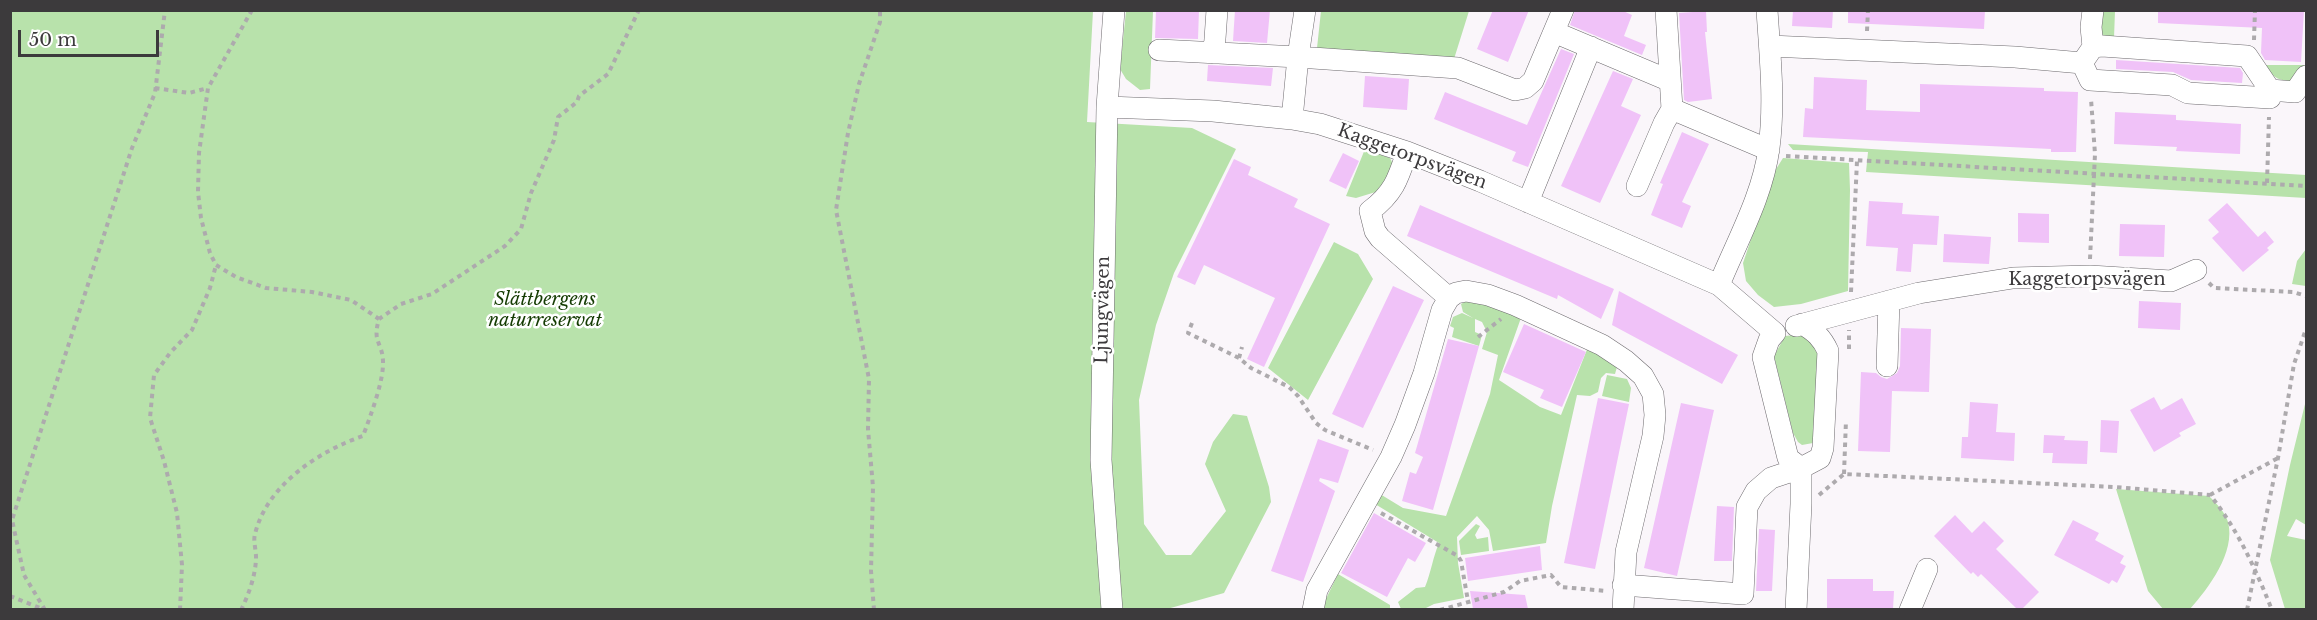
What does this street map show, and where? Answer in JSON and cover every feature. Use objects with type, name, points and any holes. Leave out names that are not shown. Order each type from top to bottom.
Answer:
[{"type":"street","name":"Ljungvägen","points":[[1112,609],[1101,460],[1107,107],[1114,10]]},
{"type":"street","points":[[1214,53],[1217,10]]},
{"type":"street","points":[[1292,119],[1305,10]]},
{"type":"street","points":[[1159,50],[1458,68],[1515,90],[1525,88],[1533,81],[1563,10]]},
{"type":"street","points":[[1637,186],[1672,109],[1668,80],[1666,10]]},
{"type":"street","points":[[1719,285],[1758,191],[1769,150],[1773,111],[1767,10]]},
{"type":"street","points":[[2088,64],[2093,10]]},
{"type":"street","points":[[1554,32],[1668,80]]},
{"type":"street","points":[[1770,46],[2015,57],[2088,64],[2172,85],[2188,93],[2295,92],[2307,76]]},
{"type":"street","points":[[2088,64],[2102,46],[2247,56],[2270,94]]},
{"type":"street","points":[[1528,202],[1591,47]]},
{"type":"street","name":"Kaggetorpsvägen","points":[[1107,107],[1213,111],[1292,119],[1320,124],[1407,152],[1719,285],[1775,333],[1919,293],[2013,278],[2090,276],[2171,281],[2196,270]]},
{"type":"street","points":[[1672,109],[1769,150]]},
{"type":"street","points":[[1407,152],[1396,184],[1385,200],[1370,211],[1375,231],[1380,238],[1449,298]]},
{"type":"street","points":[[1313,609],[1317,591],[1391,457],[1405,425],[1424,373],[1442,310],[1449,298],[1456,293],[1466,291],[1488,295],[1515,305],[1602,345],[1643,376],[1653,394],[1655,415],[1653,436],[1626,552],[1623,596],[1743,594],[1747,507],[1756,491],[1772,478],[1801,468],[1820,458],[1823,448],[1828,351],[1823,340],[1813,330],[1802,324]]},
{"type":"street","points":[[1887,366],[1889,301]]},
{"type":"street","points":[[1775,333],[1769,340],[1763,357],[1788,458],[1801,468]]},
{"type":"street","points":[[1796,609],[1801,468]]},
{"type":"street","points":[[1910,609],[1927,569]]},
{"type":"path","points":[[45,609],[24,575],[12,520],[132,148],[155,88],[165,10]]},
{"type":"path","points":[[180,609],[182,565],[177,513],[150,418],[154,375],[170,353],[192,330],[210,288],[216,265],[204,235],[198,192],[199,153],[207,88],[252,10]]},
{"type":"path","points":[[241,609],[248,596],[255,567],[254,535],[269,501],[308,462],[338,444],[363,436],[376,401],[383,361],[375,334],[379,319],[401,304],[432,294],[505,246],[521,229],[531,193],[554,140],[558,117],[577,102],[579,96],[608,74],[639,10]]},
{"type":"path","points":[[874,609],[871,571],[873,487],[868,429],[869,379],[836,210],[858,84],[880,22],[880,10]]},
{"type":"path","points":[[2088,64],[2094,173],[2090,276]]},
{"type":"path","points":[[155,88],[189,93],[207,88]]},
{"type":"path","points":[[2267,183],[2270,94]]},
{"type":"path","points":[[1769,150],[1791,157],[2307,186]]},
{"type":"path","points":[[216,265],[236,277],[266,288],[312,292],[351,300],[379,319]]},
{"type":"path","points":[[2196,270],[2214,288],[2293,292],[2307,296]]},
{"type":"path","points":[[1478,337],[1515,305]]},
{"type":"path","points":[[1192,323],[1188,333],[1239,358],[1251,368],[1289,387],[1298,396],[1316,423],[1325,430],[1391,457]]},
{"type":"path","points":[[2247,609],[2278,458],[2294,364],[2307,329]]},
{"type":"path","points":[[1239,358],[1242,347]]},
{"type":"path","points":[[1801,504],[1813,500],[1834,485],[1844,474],[2115,487],[2210,495],[2278,458]]},
{"type":"path","points":[[2210,495],[2222,510],[2255,571],[2272,609]]},
{"type":"path","points":[[1365,503],[1458,556],[1461,561],[1468,602]]},
{"type":"path","points":[[1440,609],[1503,592],[1520,581],[1551,575],[1560,587],[1623,596]]},
{"type":"path","points":[[10,596],[45,609]]},
{"type":"green space","name":"Slättbergens naturreservat","points":[[10,11],[1093,11],[1087,122],[1192,128],[1236,149],[1174,273],[1156,325],[1139,400],[1144,524],[1166,555],[1191,555],[1226,511],[1205,464],[1213,442],[1233,414],[1247,416],[1269,487],[1271,502],[1224,593],[1167,609],[11,609]]},
{"type":"green space","points":[[1126,11],[1153,11],[1150,89],[1140,90],[1126,79],[1120,69]]},
{"type":"green space","points":[[1321,11],[1469,11],[1454,59],[1317,48]]},
{"type":"green space","points":[[2099,11],[2115,11],[2114,38],[2104,39],[2098,33]]},
{"type":"green space","points":[[2264,65],[2306,65],[2306,71],[2297,82],[2286,81],[2274,76]]},
{"type":"green space","points":[[1788,144],[2306,175],[2306,198],[1866,172],[1868,152],[1793,150]]},
{"type":"green space","points":[[1365,149],[1390,158],[1394,166],[1379,191],[1356,198],[1346,196]]},
{"type":"green space","points":[[1783,158],[1849,163],[1848,291],[1801,304],[1774,307],[1758,295],[1746,281],[1743,263],[1773,174]]},
{"type":"green space","points":[[1334,242],[1358,254],[1373,279],[1308,400],[1268,368]]},
{"type":"green space","points":[[2306,249],[2306,286],[2292,284],[2297,261]]},
{"type":"green space","points":[[1472,298],[1522,315],[1499,380],[1540,407],[1561,415],[1588,347],[1617,367],[1615,374],[1606,373],[1601,378],[1598,392],[1590,396],[1577,395],[1546,543],[1493,551],[1489,530],[1477,516],[1457,537],[1458,563],[1464,598],[1434,604],[1424,609],[1401,609],[1398,602],[1416,588],[1425,587],[1439,543],[1375,504],[1380,494],[1403,508],[1446,516],[1490,394],[1498,355],[1482,349],[1487,332],[1482,322],[1475,319],[1475,332],[1482,335],[1479,346],[1452,337],[1454,328],[1450,326],[1453,317],[1462,313],[1473,318],[1463,312],[1461,304]]},
{"type":"green space","points":[[1803,334],[1818,348],[1813,443],[1802,445],[1793,433],[1774,356],[1785,336]]},
{"type":"green space","points":[[1607,375],[1627,379],[1631,388],[1629,402],[1602,396]]},
{"type":"green space","points":[[2306,400],[2306,525],[2296,519],[2287,536],[2306,540],[2306,609],[2285,609],[2270,560]]},
{"type":"green space","points":[[2116,489],[2209,496],[2225,515],[2229,534],[2224,557],[2212,581],[2190,609],[2163,609],[2148,591]]},
{"type":"green space","points":[[1476,524],[1480,526],[1475,535],[1477,539],[1488,537],[1489,551],[1461,555],[1459,541]]},
{"type":"green space","points":[[1338,574],[1390,605],[1390,609],[1324,609],[1323,605]]},
{"type":"building","points":[[1156,10],[1199,10],[1198,39],[1155,38]]},
{"type":"building","points":[[1235,10],[1270,10],[1267,43],[1233,41]]},
{"type":"building","points":[[1493,10],[1529,10],[1508,62],[1477,49]]},
{"type":"building","points":[[1575,10],[1621,10],[1632,15],[1624,36],[1646,45],[1642,55],[1570,25]]},
{"type":"building","points":[[1793,10],[1833,10],[1832,28],[1792,26]]},
{"type":"building","points":[[1848,10],[1985,10],[1984,29],[1848,23]]},
{"type":"building","points":[[2158,10],[2304,10],[2301,62],[2265,60],[2261,53],[2262,28],[2158,23]]},
{"type":"building","points":[[1706,11],[1707,32],[1705,32],[1712,99],[1688,102],[1684,100],[1679,13]]},
{"type":"building","points":[[1561,49],[1574,54],[1528,167],[1512,161],[1516,152],[1434,119],[1445,92],[1527,125]]},
{"type":"building","points":[[2116,60],[2240,68],[2243,73],[2242,83],[2191,80],[2173,72],[2116,69]]},
{"type":"building","points":[[1208,65],[1273,68],[1271,86],[1207,81]]},
{"type":"building","points":[[1613,71],[1633,79],[1621,106],[1641,115],[1600,203],[1561,186]]},
{"type":"building","points":[[1365,76],[1409,79],[1407,110],[1363,107]]},
{"type":"building","points":[[1814,77],[1867,80],[1866,110],[1920,112],[1920,84],[2044,88],[2044,91],[2078,92],[2076,152],[1803,137],[1805,108],[1813,109]]},
{"type":"building","points":[[2115,112],[2176,115],[2176,120],[2241,124],[2240,154],[2176,151],[2177,147],[2114,144]]},
{"type":"building","points":[[1682,132],[1709,144],[1682,202],[1691,206],[1682,228],[1651,215],[1663,184],[1660,183]]},
{"type":"building","points":[[1343,153],[1359,161],[1346,189],[1329,181]]},
{"type":"building","points":[[1234,159],[1251,167],[1248,175],[1298,199],[1294,207],[1330,224],[1264,367],[1247,359],[1275,298],[1204,265],[1195,285],[1177,277]]},
{"type":"building","points":[[1869,201],[1903,203],[1902,214],[1939,216],[1937,245],[1913,244],[1911,272],[1896,271],[1898,248],[1866,246]]},
{"type":"building","points":[[2227,203],[2258,237],[2265,231],[2274,242],[2267,248],[2269,250],[2243,272],[2212,238],[2219,232],[2208,220]]},
{"type":"building","points":[[1420,205],[1614,289],[1601,319],[1558,295],[1557,299],[1407,236]]},
{"type":"building","points":[[2018,213],[2049,214],[2049,243],[2018,242]]},
{"type":"building","points":[[2120,224],[2165,225],[2164,257],[2119,256]]},
{"type":"building","points":[[1944,234],[1991,237],[1989,264],[1943,262]]},
{"type":"building","points":[[1393,286],[1424,300],[1363,428],[1332,414]]},
{"type":"building","points":[[1619,291],[1738,355],[1722,384],[1612,325]]},
{"type":"building","points":[[2139,301],[2181,303],[2180,330],[2138,328]]},
{"type":"building","points":[[1524,324],[1586,352],[1562,407],[1540,398],[1544,390],[1503,372]]},
{"type":"building","points":[[1901,328],[1931,329],[1929,392],[1892,391],[1890,452],[1858,451],[1861,372],[1876,373],[1887,379],[1897,373],[1900,366]]},
{"type":"building","points":[[1448,339],[1479,346],[1433,510],[1402,501],[1410,472],[1416,474],[1423,457],[1415,453]]},
{"type":"building","points":[[2154,397],[2161,410],[2182,398],[2196,424],[2179,433],[2181,436],[2154,452],[2130,410]]},
{"type":"building","points":[[1598,398],[1629,404],[1595,569],[1564,563]]},
{"type":"building","points":[[1970,402],[1998,404],[1996,432],[2015,433],[2014,461],[1961,458],[1962,437],[1968,437]]},
{"type":"building","points":[[1681,403],[1714,410],[1677,576],[1644,568]]},
{"type":"building","points":[[2101,420],[2119,421],[2117,453],[2100,452]]},
{"type":"building","points":[[2044,435],[2065,436],[2064,440],[2088,441],[2087,464],[2052,463],[2053,453],[2043,453]]},
{"type":"building","points":[[1318,439],[1349,450],[1338,483],[1320,478],[1319,481],[1335,491],[1303,582],[1271,571]]},
{"type":"building","points":[[1717,506],[1734,507],[1732,561],[1714,561]]},
{"type":"building","points":[[1374,513],[1426,543],[1415,562],[1408,558],[1387,597],[1341,573]]},
{"type":"building","points":[[1955,515],[1972,533],[1984,521],[2004,541],[1996,549],[2039,592],[2022,609],[2017,609],[1981,574],[1978,577],[1973,572],[1971,574],[1934,536]]},
{"type":"building","points":[[2073,520],[2099,533],[2095,540],[2124,556],[2120,563],[2126,566],[2117,583],[2112,580],[2109,584],[2054,555]]},
{"type":"building","points":[[1759,529],[1775,530],[1772,591],[1756,591]]},
{"type":"building","points":[[1540,546],[1542,570],[1468,581],[1465,558]]},
{"type":"building","points":[[1827,579],[1873,579],[1873,591],[1894,591],[1893,609],[1827,609]]},
{"type":"building","points":[[1470,591],[1525,595],[1528,609],[1473,609]]}]
